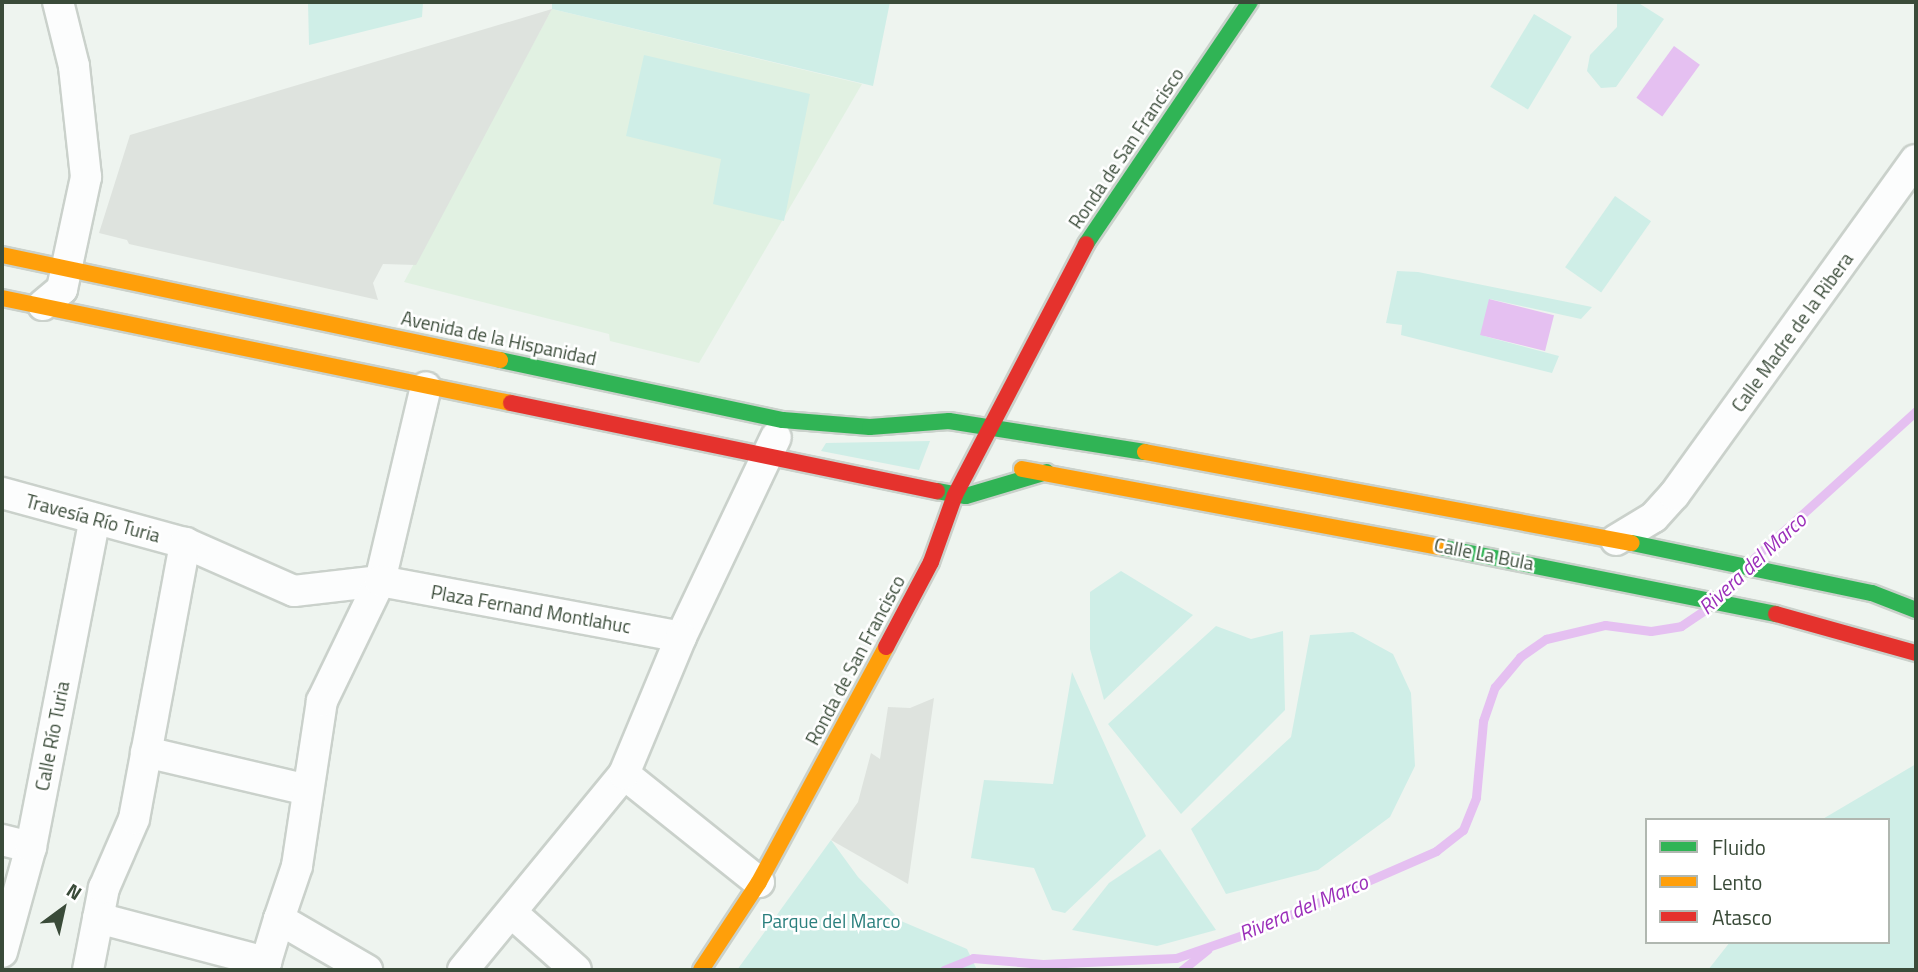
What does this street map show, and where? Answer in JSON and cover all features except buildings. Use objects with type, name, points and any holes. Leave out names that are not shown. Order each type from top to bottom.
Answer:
[{"type":"main road","name":"Ronda de San Francisco","points":[[931,562],[955,495],[1028,361],[1089,238],[1250,2]]},
{"type":"main road","name":"Avenida de la Hispanidad","points":[[2,255],[783,420],[870,427],[949,421],[991,425]]},
{"type":"main road","points":[[2,298],[955,495]]},
{"type":"main road","name":"Ronda de San Francisco","points":[[701,970],[759,882],[931,562],[999,459],[1029,391],[1028,361]]},
{"type":"main road","points":[[1051,420],[1066,437]]},
{"type":"main road","points":[[991,425],[990,446],[999,459]]},
{"type":"main road","name":"Calle La Bula","points":[[991,425],[1712,558],[1872,593],[1916,610]]},
{"type":"main road","name":"Calle La Bula","points":[[999,459],[1047,472],[1680,592],[1813,622],[1916,653]]},
{"type":"main road","name":"Calle La Bula","points":[[955,495],[978,493],[1018,477],[1047,472]]},
{"type":"street","points":[[43,305],[62,289],[86,177],[74,66],[58,2]]},
{"type":"street","name":"Calle Madre de la Ribera","points":[[1616,540],[1644,525],[1666,503],[1916,160]]},
{"type":"street","points":[[98,918],[261,966],[297,866],[322,701],[380,581],[426,387]]},
{"type":"street","points":[[463,970],[513,914],[624,774],[681,637],[768,458],[783,420]]},
{"type":"street","name":"Travesía Río Turia","points":[[2,493],[185,543]]},
{"type":"street","name":"Calle Río Turia","points":[[2,952],[31,847],[94,519]]},
{"type":"street","points":[[88,970],[104,888],[134,819],[185,543]]},
{"type":"street","name":"Plaza Fernand Montlahuc","points":[[185,543],[293,591],[380,581],[681,637]]},
{"type":"street","points":[[146,752],[308,790]]},
{"type":"street","points":[[624,774],[759,882]]},
{"type":"street","points":[[2,840],[31,847]]},
{"type":"street","points":[[513,914],[576,970]]},
{"type":"street","points":[[279,919],[367,970]]},
{"type":"shaded area","points":[[552,9],[862,84],[699,363],[610,341],[609,334],[404,282]]},
{"type":"shaded area","points":[[552,9],[416,265],[383,264],[373,283],[378,300],[129,244],[127,240],[99,233],[130,135]]},
{"type":"shaded area","points":[[1674,46],[1700,65],[1662,117],[1636,98]]},
{"type":"shaded area","points":[[1489,299],[1554,315],[1545,351],[1480,335]]},
{"type":"shaded area","points":[[934,698],[908,884],[831,840],[858,802],[871,753],[880,759],[888,707],[910,708]]},
{"type":"green space","points":[[308,2],[423,2],[422,17],[309,45]]},
{"type":"green space","points":[[552,2],[890,2],[873,86],[552,9]]},
{"type":"green space","points":[[1617,2],[1637,2],[1664,19],[1616,87],[1601,88],[1587,71],[1590,55],[1617,27]]},
{"type":"green space","points":[[1534,14],[1572,37],[1528,110],[1490,87]]},
{"type":"green space","points":[[644,55],[810,94],[784,221],[713,204],[721,159],[626,136]]},
{"type":"green space","points":[[1615,196],[1651,221],[1601,293],[1565,267]]},
{"type":"green space","points":[[1397,271],[1418,272],[1592,307],[1581,319],[1490,299],[1484,336],[1559,356],[1552,373],[1401,335],[1402,325],[1386,323]]},
{"type":"green space","points":[[930,441],[919,470],[821,451],[826,443]]},
{"type":"green space","points":[[1121,571],[1193,615],[1104,700],[1090,649],[1090,592]]},
{"type":"green space","points":[[1216,626],[1251,639],[1283,631],[1285,710],[1181,814],[1108,724]]},
{"type":"green space","points":[[1353,632],[1393,654],[1411,693],[1415,766],[1390,817],[1318,870],[1226,894],[1191,829],[1291,737],[1310,635]]},
{"type":"green space","points":[[1072,672],[1146,836],[1065,913],[1052,910],[1034,868],[971,858],[984,780],[1053,784]]},
{"type":"green space","points":[[1916,764],[1916,970],[1708,970],[1728,944],[1890,944],[1890,818],[1824,818]]},
{"type":"green space","name":"Parque del Marco","points":[[831,840],[858,877],[901,921],[967,949],[977,970],[737,970]]},
{"type":"green space","points":[[1160,849],[1216,930],[1157,946],[1072,930],[1109,883]]},
{"type":"waterway","name":"Rivera del Marco","points":[[1754,558],[1916,411]]},
{"type":"waterway","name":"Rivera del Marco","points":[[944,970],[973,958],[1043,964],[1176,958],[1251,932],[1436,851],[1463,830],[1476,797],[1483,721],[1495,687],[1520,657],[1546,639],[1605,625],[1651,631],[1681,626],[1706,609]]},
{"type":"waterway","name":"Rivera del Marco","points":[[1182,970],[1208,949]]},
{"type":"traffic: fast","points":[[1086,244],[1250,2]]},
{"type":"traffic: fast","points":[[500,360],[783,420],[870,427],[949,421],[1145,452]]},
{"type":"traffic: fast","points":[[937,491],[966,496],[1047,472]]},
{"type":"traffic: fast","points":[[1632,543],[1872,593],[1916,610]]},
{"type":"traffic: fast","points":[[1440,547],[1776,614]]},
{"type":"traffic: slow","points":[[2,255],[500,360]]},
{"type":"traffic: slow","points":[[2,298],[511,403]]},
{"type":"traffic: slow","points":[[1145,452],[1632,543]]},
{"type":"traffic: slow","points":[[1022,469],[1440,547]]},
{"type":"traffic: slow","points":[[701,970],[759,882],[886,647]]},
{"type":"traffic: jam","points":[[886,647],[931,562],[955,495],[1086,244]]},
{"type":"traffic: jam","points":[[511,403],[937,491]]},
{"type":"traffic: jam","points":[[1776,614],[1916,653]]}]
